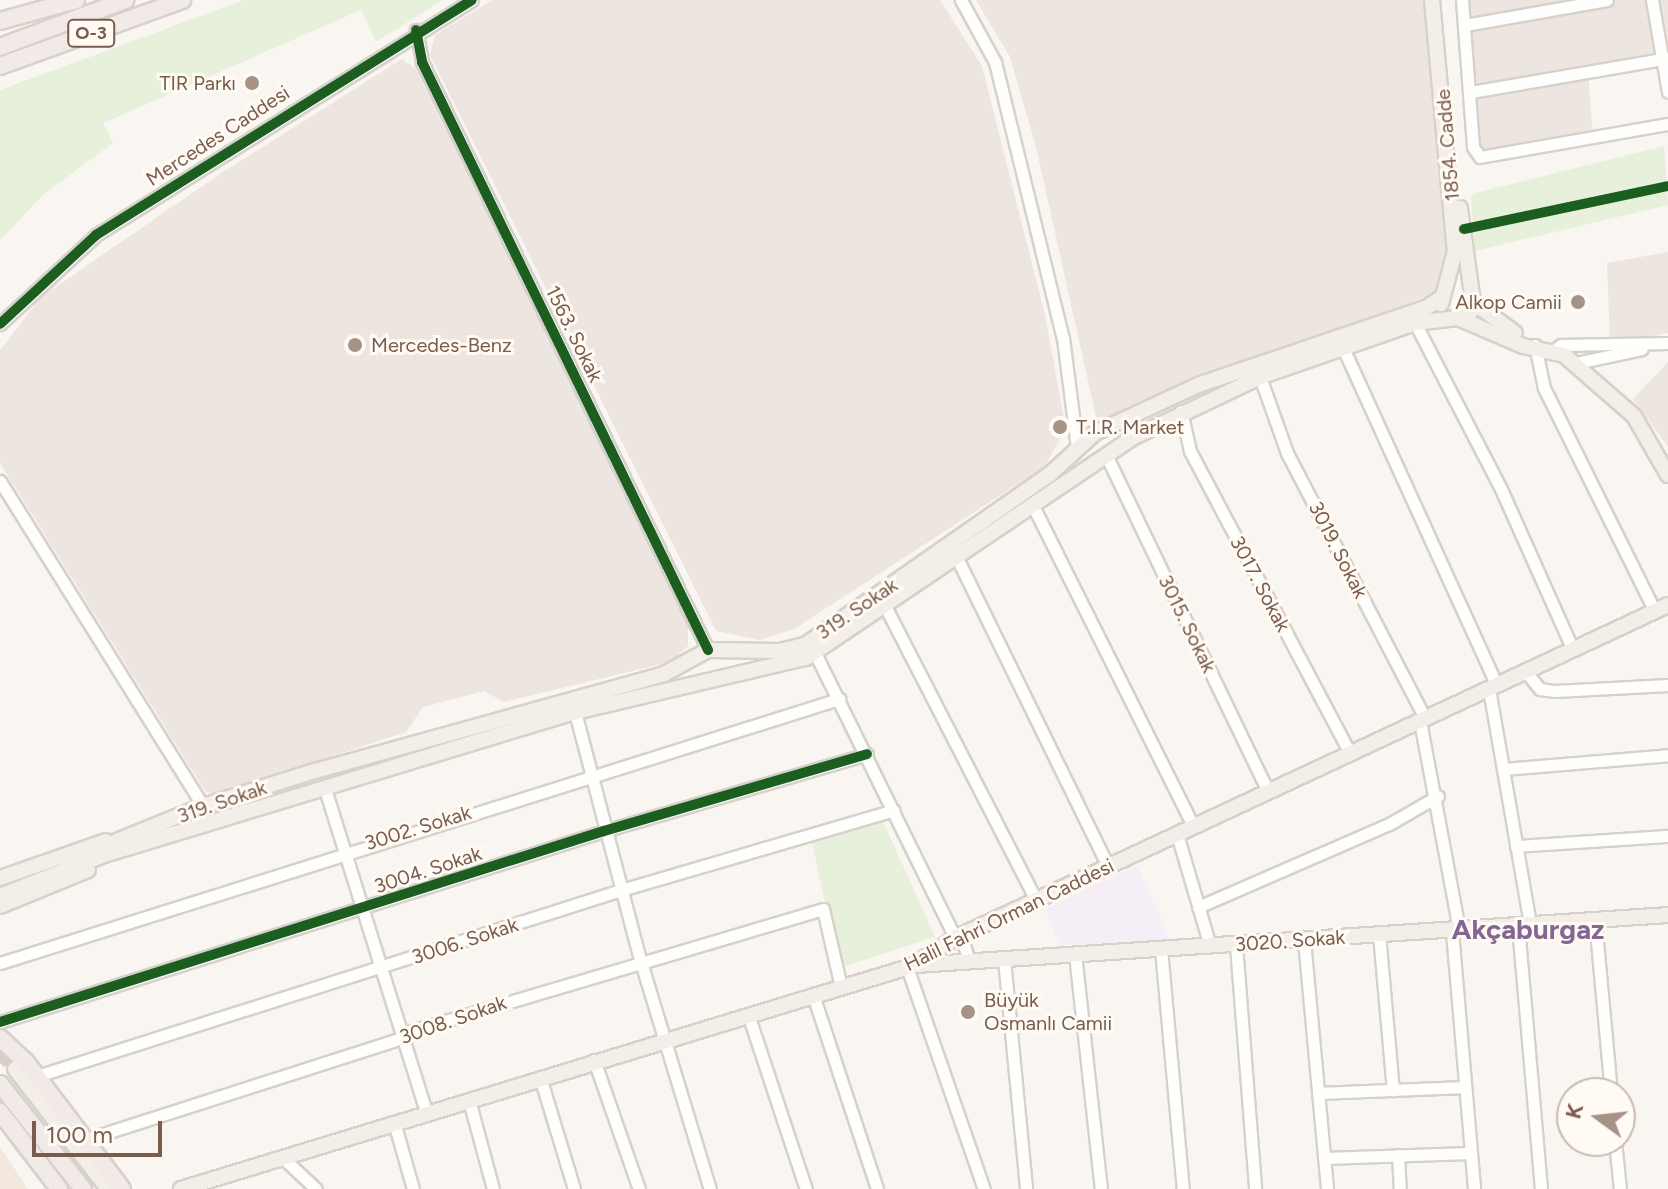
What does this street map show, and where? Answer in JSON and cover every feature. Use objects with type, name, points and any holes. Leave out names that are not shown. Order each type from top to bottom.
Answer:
[{"type":"highway","points":[[0,21],[76,0]]},
{"type":"highway","name":"O-3","points":[[0,47],[126,0]]},
{"type":"highway","name":"O-3","points":[[0,66],[182,0]]},
{"type":"highway","points":[[5,1040],[37,1076],[122,1189]]},
{"type":"highway","points":[[0,1084],[83,1189]]},
{"type":"highway","points":[[0,1112],[59,1189]]},
{"type":"highway","points":[[12,1128],[44,1189]]},
{"type":"main road","name":"1854. Cadde","points":[[1432,0],[1451,167],[1455,259],[1444,294]]},
{"type":"main road","points":[[1451,167],[1472,297],[1471,311],[1454,317]]},
{"type":"main road","points":[[1535,345],[1523,346],[1454,317],[1444,294],[1456,285],[1500,325],[1576,363],[1634,416],[1668,475]]},
{"type":"main road","name":"319. Sokak","points":[[0,888],[203,806],[543,704],[664,674],[712,650],[779,651],[805,645],[1049,475],[1095,433],[1198,385],[1426,308],[1444,294]]},
{"type":"main road","name":"319. Sokak","points":[[0,896],[139,845],[575,712],[815,653],[1107,457],[1181,411],[1260,377],[1415,323],[1454,317]]},
{"type":"main road","points":[[1095,433],[1105,444],[1107,457]]},
{"type":"main road","points":[[1077,447],[1079,461],[1092,468]]},
{"type":"main road","name":"Halil Fahri Orman Caddesi","points":[[181,1189],[211,1185],[394,1122],[909,966],[958,936],[1037,902],[1661,608]]},
{"type":"main road","points":[[712,650],[727,661],[721,678]]},
{"type":"main road","points":[[693,658],[694,675],[703,683]]},
{"type":"main road","points":[[0,878],[92,843],[118,839]]},
{"type":"main road","points":[[0,906],[139,845]]},
{"type":"main road","name":"3020. Sokak","points":[[909,966],[1668,915]]},
{"type":"main road","points":[[15,1069],[108,1189]]},
{"type":"street","name":"Mercedes Caddesi","points":[[0,324],[96,235],[416,30],[472,0]]},
{"type":"street","points":[[961,0],[995,62],[1077,419],[1077,447]]},
{"type":"street","points":[[1462,0],[1473,147],[1480,157],[1668,124]]},
{"type":"street","points":[[1465,25],[1607,0]]},
{"type":"street","points":[[1652,0],[1665,58],[1668,92]]},
{"type":"street","name":"1563. Sokak","points":[[416,30],[422,62],[712,650]]},
{"type":"street","points":[[1471,92],[1665,58]]},
{"type":"street","points":[[1415,323],[1501,489],[1573,650]]},
{"type":"street","points":[[1554,350],[1561,345],[1601,351],[1668,343]]},
{"type":"street","points":[[1535,345],[1544,388],[1661,608]]},
{"type":"street","points":[[1344,350],[1493,687],[1524,925],[1541,1189]]},
{"type":"street","points":[[1576,363],[1601,351]]},
{"type":"street","name":"3019. Sokak","points":[[1260,377],[1287,453],[1422,720],[1438,796],[1456,931],[1474,1189]]},
{"type":"street","name":"3017. Sokak","points":[[1181,411],[1190,451],[1350,753]]},
{"type":"street","points":[[1077,419],[1095,433]]},
{"type":"street","name":"3015. Sokak","points":[[1107,457],[1268,792]]},
{"type":"street","points":[[0,481],[203,806]]},
{"type":"street","points":[[1033,506],[1193,826]]},
{"type":"street","points":[[957,558],[1108,866]]},
{"type":"street","points":[[886,608],[1037,902]]},
{"type":"street","points":[[815,653],[969,962]]},
{"type":"street","points":[[1526,672],[1540,689],[1555,691],[1668,685]]},
{"type":"street","name":"3002. Sokak","points":[[0,963],[590,774],[839,699]]},
{"type":"street","points":[[575,712],[604,831],[640,959],[667,1038],[707,1188]]},
{"type":"street","name":"3004. Sokak","points":[[0,1022],[363,910],[604,831],[867,754]]},
{"type":"street","points":[[1503,769],[1668,755]]},
{"type":"street","points":[[325,789],[426,1112]]},
{"type":"street","points":[[1198,907],[1363,836],[1438,796]]},
{"type":"street","name":"3006. Sokak","points":[[37,1076],[621,890],[894,810]]},
{"type":"street","points":[[1177,834],[1210,946]]},
{"type":"street","points":[[1516,846],[1668,836]]},
{"type":"street","name":"3008. Sokak","points":[[84,1140],[402,1038],[408,1032],[640,959],[650,963],[823,909],[841,987]]},
{"type":"street","points":[[1595,920],[1610,1077]]},
{"type":"street","points":[[1379,934],[1393,1090]]},
{"type":"street","points":[[1304,940],[1327,1189]]},
{"type":"street","points":[[1236,945],[1255,1189]]},
{"type":"street","points":[[1161,949],[1183,1189]]},
{"type":"street","points":[[1075,954],[1101,1189]]},
{"type":"street","points":[[1004,959],[1026,1189]]},
{"type":"street","points":[[909,966],[984,1189]]},
{"type":"street","points":[[813,995],[877,1189]]},
{"type":"street","points":[[748,1014],[806,1189]]},
{"type":"street","points":[[594,1060],[639,1189]]},
{"type":"street","points":[[540,1077],[574,1189]]},
{"type":"street","points":[[1318,1093],[1465,1087]]},
{"type":"street","points":[[469,1100],[493,1189]]},
{"type":"street","points":[[394,1122],[413,1189]]},
{"type":"street","points":[[1324,1158],[1470,1153]]},
{"type":"street","points":[[1398,1155],[1400,1189]]},
{"type":"street","points":[[1617,1157],[1620,1189]]},
{"type":"street","points":[[283,1158],[316,1189]]},
{"type":"shaded area","points":[[492,0],[940,0],[982,66],[1045,315],[1066,429],[1044,467],[794,629],[760,640],[716,631],[430,55],[435,35]]},
{"type":"shaded area","points":[[976,0],[1429,0],[1450,255],[1440,285],[1430,295],[1102,419],[1096,417],[1035,143],[1010,57]]},
{"type":"shaded area","points":[[1462,0],[1668,0],[1668,58],[1588,72],[1593,136],[1480,157]]},
{"type":"shaded area","points":[[402,59],[416,69],[688,619],[688,646],[670,662],[504,702],[484,691],[423,707],[406,732],[214,795],[205,791],[0,463],[0,350],[41,297],[223,172]]},
{"type":"shaded area","points":[[1668,252],[1668,333],[1610,345],[1607,263]]},
{"type":"shaded area","points":[[1668,362],[1668,447],[1633,399]]},
{"type":"shaded area","points":[[1137,866],[1171,941],[1059,945],[1045,908]]},
{"type":"shaded area","points":[[0,1147],[28,1189],[0,1189]]},
{"type":"green space","points":[[244,0],[443,0],[376,42],[361,10],[103,123],[113,143],[43,195],[0,240],[0,90]]},
{"type":"green space","points":[[1664,146],[1668,205],[1475,251],[1471,197],[1475,193]]},
{"type":"green space","points":[[877,820],[883,821],[935,937],[839,968],[812,842]]},
{"type":"tunnel","points":[[0,1052],[15,1069]]},
{"type":"cycle path","points":[[0,324],[96,235],[472,0]]},
{"type":"cycle path","points":[[416,30],[422,62],[708,650]]},
{"type":"cycle path","points":[[1464,229],[1668,186]]},
{"type":"cycle path","points":[[0,1022],[604,831],[867,754]]},
{"type":"place","name":"TIR Parkı","points":[[252,83]]},
{"type":"place","name":"Alkop Camii","points":[[1578,302]]},
{"type":"place","name":"Mercedes-Benz","points":[[355,345]]},
{"type":"place","name":"T.I.R. Market","points":[[1060,427]]},
{"type":"place","name":"Büyük Osmanlı Camii","points":[[968,1012]]},
{"type":"district","name":"Akçaburgaz","points":[[1528,929]]}]
